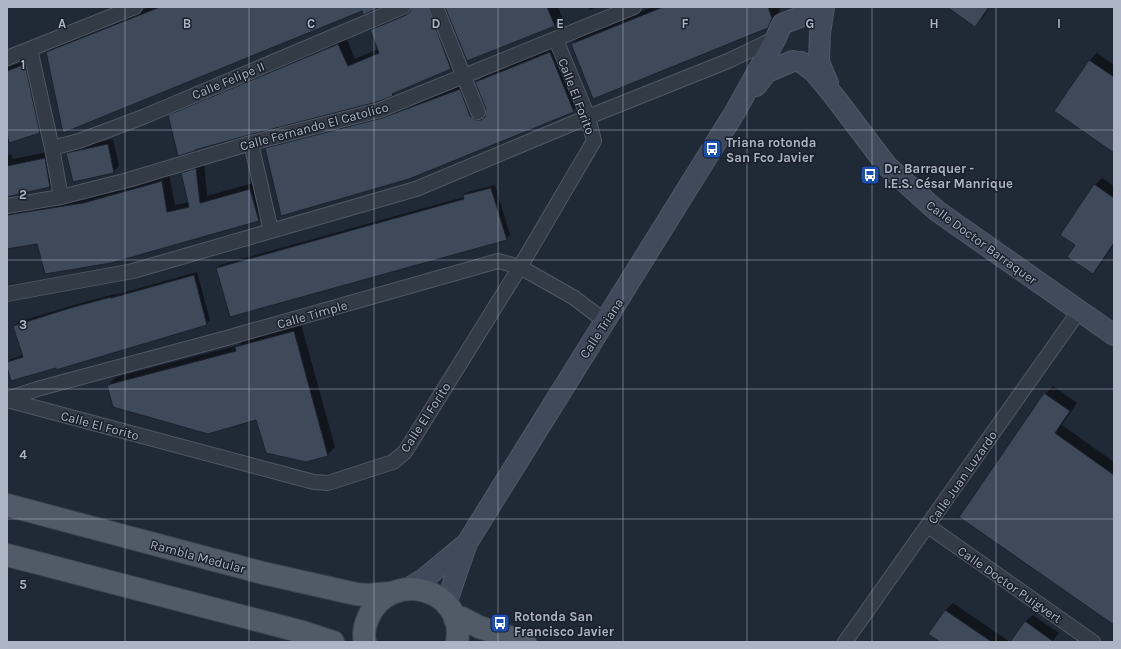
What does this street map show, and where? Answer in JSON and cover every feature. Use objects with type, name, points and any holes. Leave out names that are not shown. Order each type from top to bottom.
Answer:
[{"type":"main road","name":"Calle Doctor Barraquer","points":[[824,7],[819,62],[834,96]]},
{"type":"main road","points":[[789,17],[813,22],[820,39],[814,56],[797,61],[781,52],[789,17]]},
{"type":"main road","name":"Calle Triana","points":[[400,591],[424,579],[467,543],[605,321],[626,290],[735,112],[789,17]]},
{"type":"main road","name":"Calle Doctor Barraquer","points":[[797,61],[814,72],[887,166],[937,211],[1114,335]]},
{"type":"main road","name":"Calle Triana","points":[[735,112],[767,72],[797,61]]},
{"type":"main road","name":"Rambla Medular","points":[[7,505],[294,580],[356,594],[368,595],[400,591],[428,591],[438,596],[451,611]]},
{"type":"main road","name":"Calle Triana","points":[[451,611],[467,543]]},
{"type":"main road","points":[[7,555],[299,631],[333,642]]},
{"type":"main road","points":[[365,642],[366,624],[371,611],[380,600],[400,591]]},
{"type":"main road","points":[[451,611],[458,635],[457,642]]},
{"type":"main road","points":[[451,611],[479,627],[525,642]]},
{"type":"street","name":"Calle Felipe II","points":[[52,148],[79,141],[143,117],[402,7]]},
{"type":"street","points":[[436,7],[478,112]]},
{"type":"street","name":"Calle Fernando El Catolico","points":[[7,206],[61,197],[128,180],[251,143],[380,110],[463,75],[556,40],[634,7]]},
{"type":"street","points":[[7,58],[127,8]]},
{"type":"street","points":[[7,294],[132,271],[416,189],[588,117],[728,61],[789,17]]},
{"type":"street","name":"Calle El Forito","points":[[7,400],[314,482],[328,483],[393,462],[405,452],[520,267],[594,141],[588,117],[556,40]]},
{"type":"street","points":[[30,49],[52,148],[61,197]]},
{"type":"street","points":[[251,143],[271,231]]},
{"type":"street","name":"Calle Timple","points":[[7,400],[37,389],[223,339],[498,261],[520,267],[573,297],[605,321]]},
{"type":"street","name":"Calle Juan Luzardo","points":[[845,642],[1079,311]]},
{"type":"street","name":"Calle Doctor Puigvert","points":[[928,526],[1093,642]]},
{"type":"building","points":[[160,7],[381,7],[363,15],[362,11],[63,133],[46,52]]},
{"type":"building","points":[[411,7],[428,7],[451,69],[377,102],[249,135],[178,156],[168,115],[338,44],[348,66],[379,53],[370,30],[406,15],[410,12]]},
{"type":"building","points":[[445,7],[547,7],[555,26],[467,61]]},
{"type":"building","points":[[663,7],[768,7],[772,18],[768,28],[593,99],[571,44]]},
{"type":"building","points":[[947,7],[989,7],[975,27]]},
{"type":"building","points":[[550,52],[574,112],[409,179],[281,216],[265,148],[382,118],[460,89],[470,116],[476,120],[481,120],[485,117],[486,109],[475,82]]},
{"type":"building","points":[[1089,60],[1114,77],[1114,153],[1054,111]]},
{"type":"building","points":[[25,64],[40,133],[9,143],[7,134],[7,71]]},
{"type":"building","points":[[108,144],[114,173],[73,182],[66,153]]},
{"type":"building","points":[[45,158],[50,187],[7,197],[7,166]]},
{"type":"building","points":[[196,168],[200,203],[250,189],[259,221],[111,263],[45,274],[37,244],[7,249],[7,215],[83,203],[162,181],[167,212],[189,207],[181,173]]},
{"type":"building","points":[[1094,184],[1114,198],[1114,243],[1093,274],[1067,257],[1075,245],[1060,235]]},
{"type":"building","points":[[491,188],[507,240],[230,317],[216,268],[464,199],[463,195]]},
{"type":"building","points":[[194,275],[207,325],[56,370],[56,368],[11,381],[7,362],[23,357],[13,326],[70,308]]},
{"type":"building","points":[[294,331],[328,456],[306,462],[266,453],[256,420],[208,434],[113,407],[107,385],[236,351],[235,347]]},
{"type":"building","points":[[1044,393],[1070,411],[1055,433],[1114,475],[1114,625],[959,517]]},
{"type":"building","points":[[945,610],[992,642],[940,642],[928,634]]},
{"type":"building","points":[[1025,621],[1054,642],[1010,642]]},
{"type":"place","name":"Triana rotonda San Fco Javier","points":[[712,149]]},
{"type":"place","name":"Dr. Barraquer - I.E.S. César Manrique","points":[[870,175]]},
{"type":"place","name":"Rotonda San Francisco Javier","points":[[500,623]]}]
